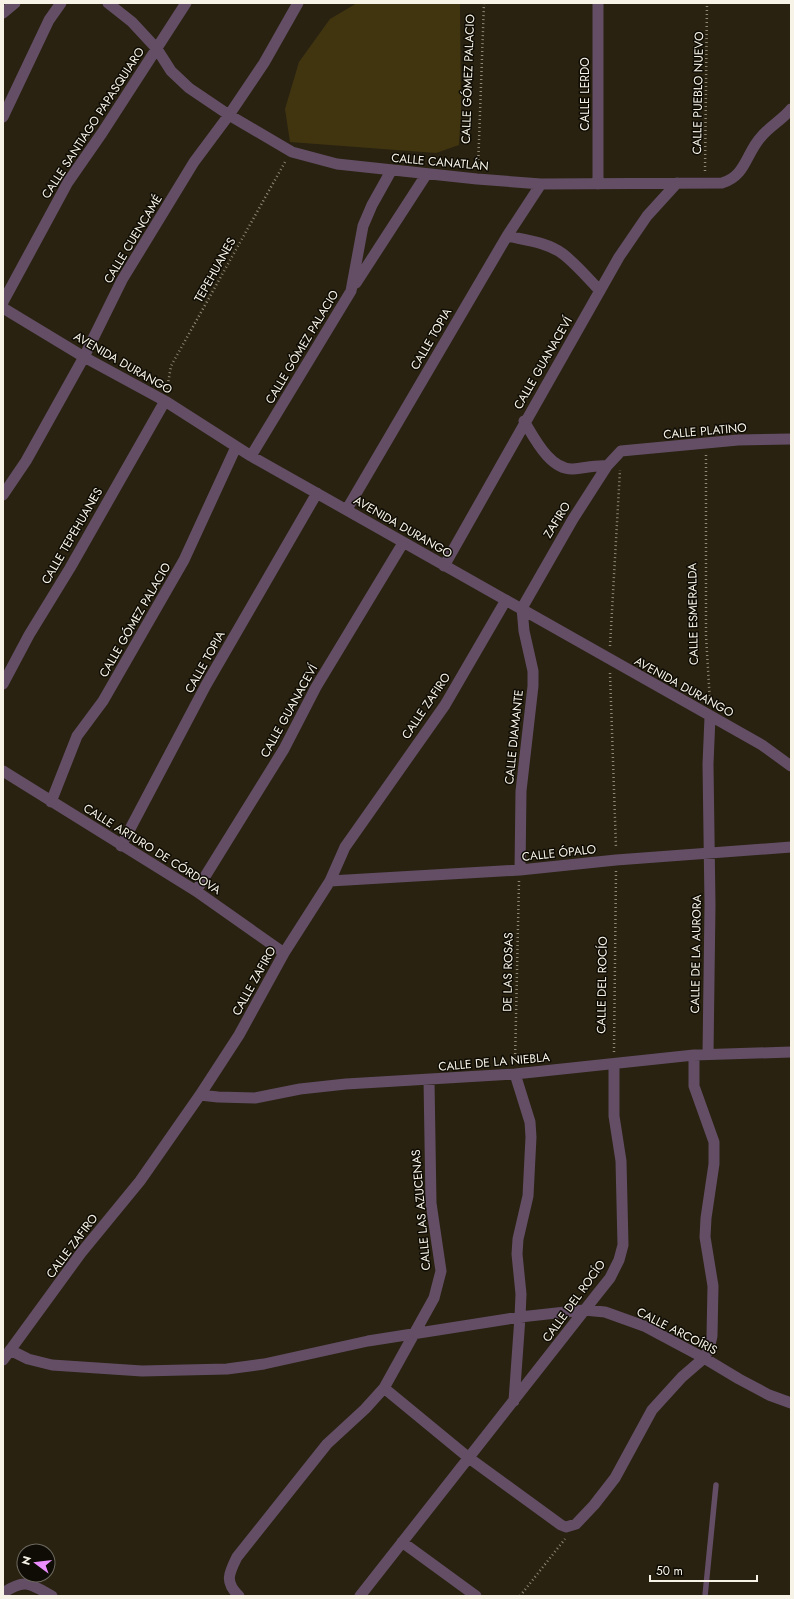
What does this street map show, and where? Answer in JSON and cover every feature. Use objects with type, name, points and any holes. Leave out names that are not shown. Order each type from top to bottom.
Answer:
[{"type":"street","points":[[3,13],[15,3]]},
{"type":"street","points":[[3,117],[49,20],[61,3]]},
{"type":"street","name":"CALLE CANATLÁN","points":[[108,3],[132,22],[157,49],[171,71],[185,84],[229,115],[292,152],[337,164],[426,175],[541,184],[722,184],[733,180],[740,173],[760,137],[791,109]]},
{"type":"street","name":"CALLE SANTIAGO PAPASQUIARO","points":[[3,302],[68,182],[186,3]]},
{"type":"street","name":"CALLE CUENCAMÉ","points":[[3,495],[26,461],[84,357],[122,280],[194,162],[229,115],[264,63],[298,3]]},
{"type":"street","name":"CALLE LERDO","points":[[598,3],[598,184]]},
{"type":"street","points":[[598,17],[607,3]]},
{"type":"street","name":"CALLE GÓMEZ PALACIO","points":[[351,291],[355,277],[363,226],[372,205],[391,171]]},
{"type":"street","name":"CALLE GÓMEZ PALACIO","points":[[251,456],[351,291],[426,175]]},
{"type":"street","name":"CALLE GUANACEVÍ","points":[[444,566],[524,422],[633,234],[678,183]]},
{"type":"street","name":"CALLE TOPIA","points":[[347,509],[507,236],[541,184]]},
{"type":"street","points":[[507,236],[552,247],[562,253],[600,291]]},
{"type":"street","name":"AVENIDA DURANGO","points":[[3,308],[84,357],[164,401],[251,456],[347,509],[444,566],[522,608],[609,660],[762,745],[791,766]]},
{"type":"street","name":"CALLE TEPEHUANES","points":[[3,684],[29,635],[70,568],[164,401]]},
{"type":"street","points":[[524,422],[537,443],[549,458],[559,466],[571,469],[588,466],[607,466]]},
{"type":"street","name":"CALLE PLATINO","points":[[621,451],[706,445],[738,440],[791,439]]},
{"type":"street","name":"CALLE GÓMEZ PALACIO","points":[[51,802],[77,736],[103,701],[184,560],[236,447]]},
{"type":"street","name":"ZAFIRO","points":[[522,608],[547,562],[607,466],[621,451]]},
{"type":"street","name":"CALLE TOPIA","points":[[121,846],[206,685],[317,493]]},
{"type":"street","name":"CALLE GUANACEVÍ","points":[[196,891],[284,749],[316,687],[403,543]]},
{"type":"street","name":"CALLE ZAFIRO","points":[[3,1360],[81,1253],[140,1181],[200,1095],[239,1036],[284,953],[330,881],[345,848],[445,705],[506,600]]},
{"type":"street","name":"CALLE DIAMANTE","points":[[520,870],[521,791],[533,678],[524,631],[522,608]]},
{"type":"street","points":[[709,854],[708,764],[710,717]]},
{"type":"street","name":"CALLE ARTURO DE CÓRDOVA","points":[[3,772],[196,891],[284,953]]},
{"type":"street","name":"CALLE ÓPALO","points":[[330,881],[520,870],[616,860],[791,847]]},
{"type":"street","name":"CALLE DE LA AURORA","points":[[708,1054],[709,854]]},
{"type":"street","name":"CALLE DE LA NIEBLA","points":[[200,1095],[255,1098],[346,1084],[515,1074],[694,1055],[791,1052]]},
{"type":"street","points":[[384,1388],[469,1458],[561,1525],[566,1527],[576,1524],[594,1505],[615,1478],[652,1410],[682,1377],[704,1358],[709,1349],[712,1336],[713,1286],[705,1237],[708,1196],[714,1164],[714,1142],[694,1086],[694,1055]]},
{"type":"street","name":"CALLE DEL ROCÍO","points":[[360,1596],[610,1278],[619,1260],[623,1245],[621,1161],[614,1116],[614,1064]]},
{"type":"street","points":[[514,1401],[521,1294],[517,1254],[518,1239],[528,1196],[531,1137],[530,1122],[515,1074]]},
{"type":"street","name":"CALLE LAS AZUCENAS","points":[[237,1595],[230,1585],[229,1572],[237,1557],[326,1444],[366,1409],[384,1388],[416,1334],[434,1298],[441,1271],[431,1203],[429,1080]]},
{"type":"street","name":"CALLE ARCOÍRIS","points":[[10,1350],[28,1359],[52,1365],[142,1371],[198,1370],[264,1364],[368,1341],[520,1317],[584,1310],[605,1312],[630,1320],[704,1358],[763,1392],[791,1403]]},
{"type":"street","points":[[402,1542],[476,1596]]},
{"type":"street","points":[[3,1593],[16,1584],[30,1584],[52,1596]]},
{"type":"lane","points":[[705,1596],[716,1485]]},
{"type":"path","name":"CALLE GÓMEZ PALACIO","points":[[477,179],[484,3]]},
{"type":"path","name":"CALLE PUEBLO NUEVO","points":[[705,183],[707,3]]},
{"type":"path","name":"TEPEHUANES","points":[[164,401],[171,366],[292,152]]},
{"type":"path","name":"CALLE ESMERALDA","points":[[706,445],[706,643],[710,717]]},
{"type":"path","name":"CALLE DEL ROCÍO","points":[[614,1064],[616,860]]},
{"type":"path","name":"DE LAS ROSAS","points":[[515,1074],[520,870]]},
{"type":"path","points":[[520,1596],[576,1524]]},
{"type":"shaded area","points":[[357,3],[460,3],[461,113],[459,145],[436,153],[290,142],[285,109],[299,62],[330,19]]}]
